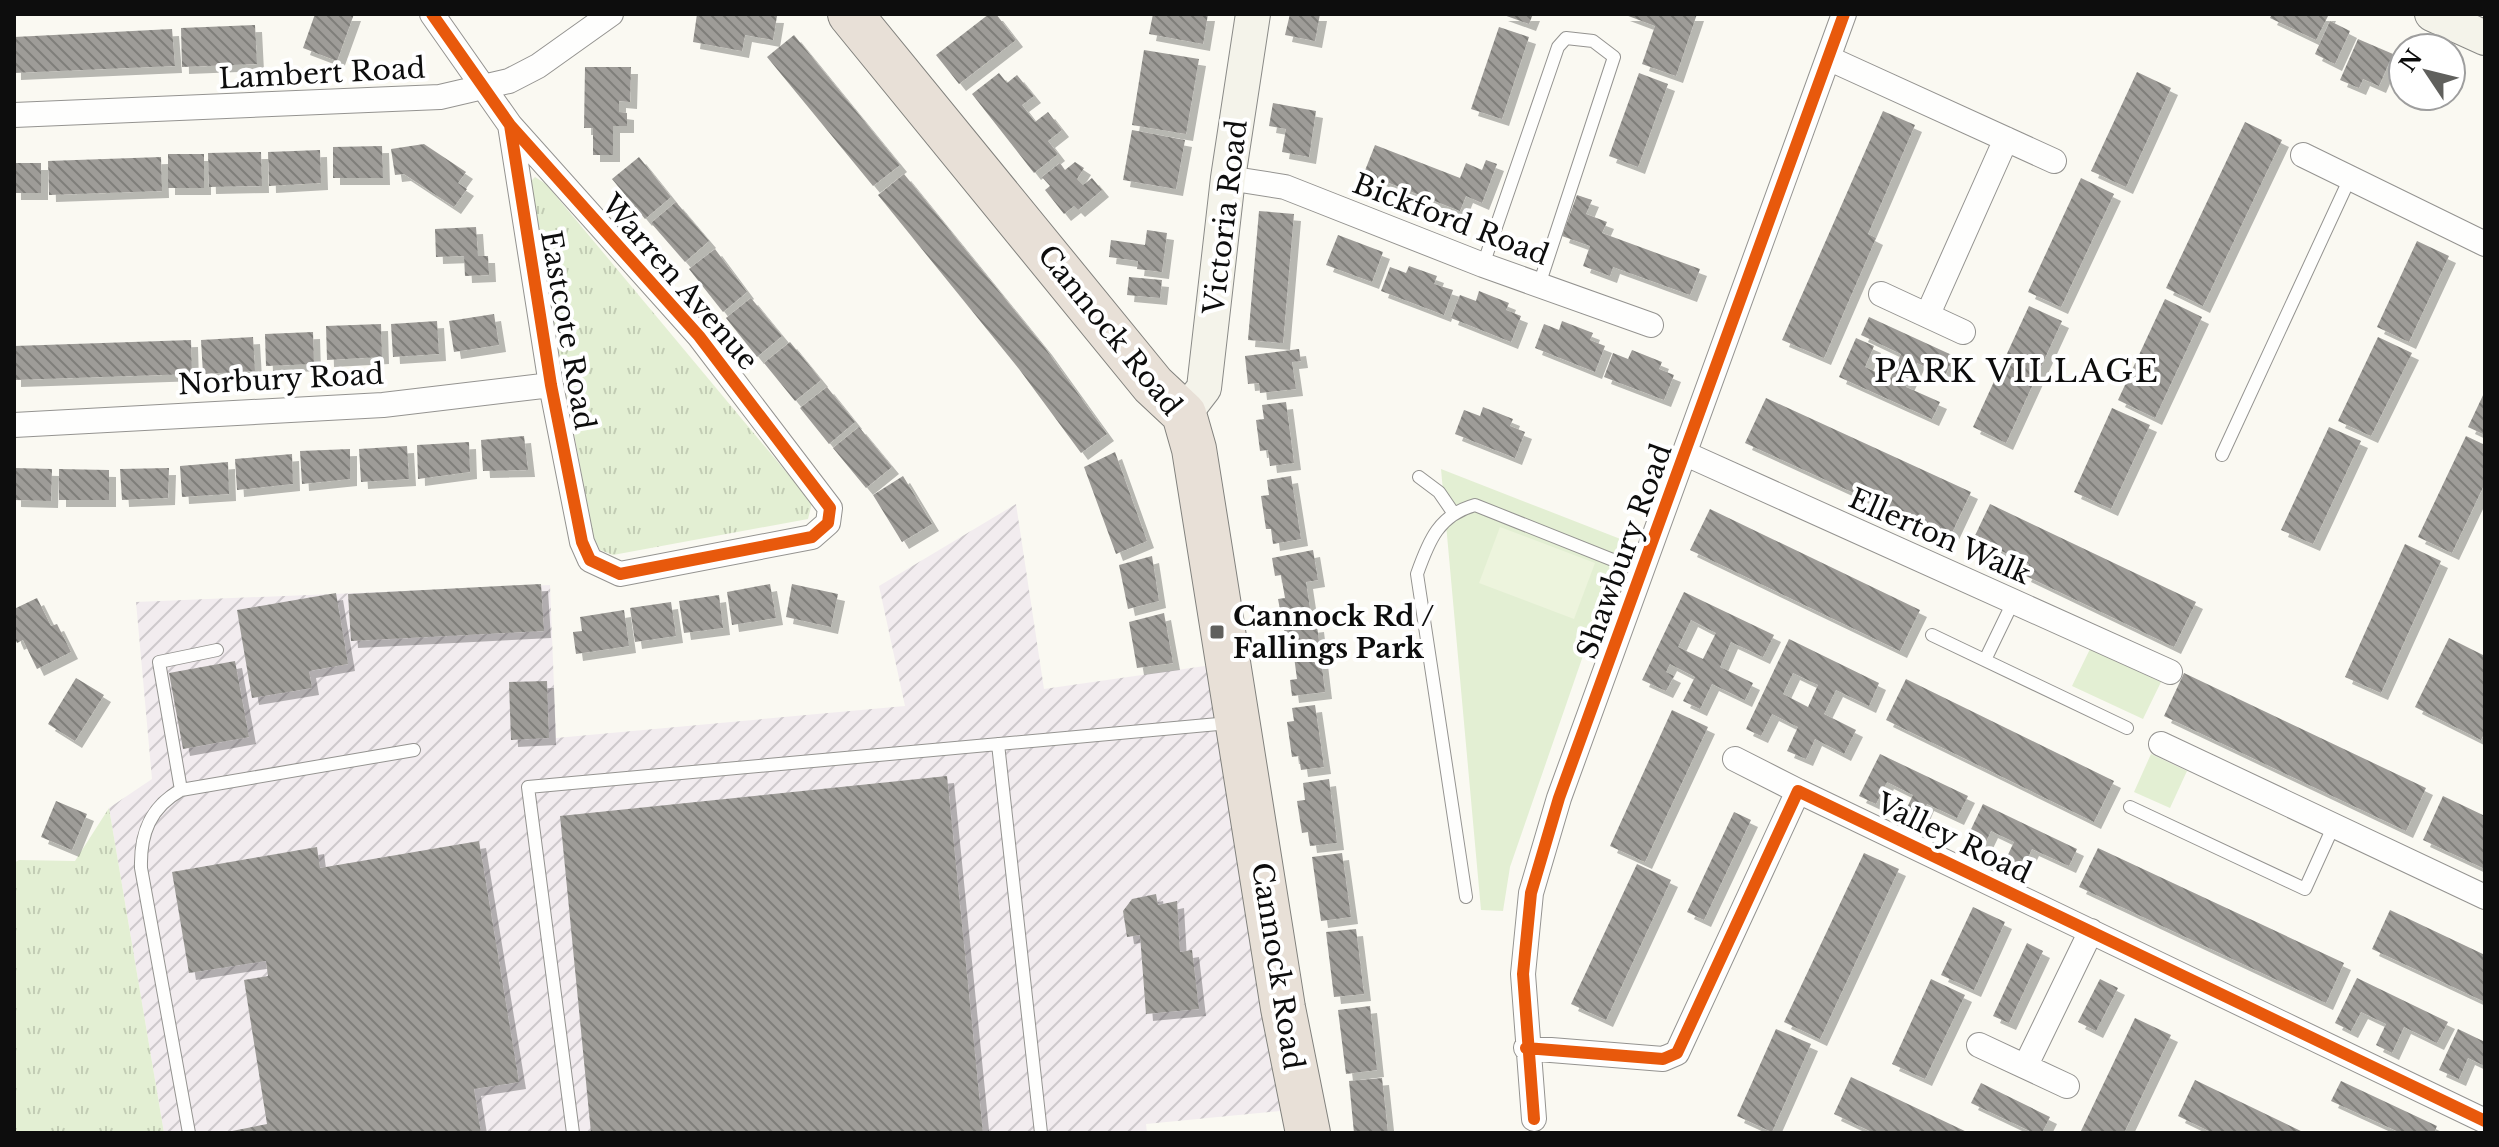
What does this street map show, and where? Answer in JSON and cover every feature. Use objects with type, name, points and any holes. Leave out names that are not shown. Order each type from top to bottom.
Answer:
[{"type":"highway","name":"Cannock Road","points":[[850,14],[1153,385],[1184,414],[1194,449],[1283,1008],[1308,1133]]},
{"type":"street","name":"Warren Avenue","points":[[432,14],[510,125],[699,336],[830,508],[828,523],[812,537],[620,574],[590,560],[582,542]]},
{"type":"street","name":"Lambert Road","points":[[14,115],[425,98],[509,81],[538,66],[611,14]]},
{"type":"street","name":"Victoria Road","points":[[1184,414],[1204,388],[1228,178],[1253,14]]},
{"type":"street","name":"Shawbury Road","points":[[1534,1119],[1526,1048],[1523,974],[1531,893],[1559,798],[1844,14]]},
{"type":"street","points":[[2432,14],[2485,38]]},
{"type":"street","points":[[1828,58],[2054,161]]},
{"type":"street","name":"Eastcote Road","points":[[510,125],[551,385],[582,542]]},
{"type":"street","points":[[1928,314],[2006,139]]},
{"type":"street","points":[[2303,155],[2485,244]]},
{"type":"street","name":"Bickford Road","points":[[1228,178],[1285,187],[1483,265],[1651,325]]},
{"type":"street","points":[[1881,294],[1963,332]]},
{"type":"street","name":"Norbury Road","points":[[14,425],[383,405],[551,385]]},
{"type":"street","name":"Ellerton Walk","points":[[1686,454],[2170,672]]},
{"type":"street","points":[[2161,744],[2485,897]]},
{"type":"street","name":"Valley Road","points":[[1735,759],[2485,1121]]},
{"type":"street","points":[[1526,1048],[1663,1059],[1677,1053],[1798,791]]},
{"type":"street","points":[[2026,1065],[2091,931]]},
{"type":"street","points":[[1979,1045],[2067,1086]]},
{"type":"lane","points":[[1483,265],[1558,47],[1566,38],[1593,41],[1614,57],[1539,285]]},
{"type":"lane","points":[[2222,455],[2350,178]]},
{"type":"lane","points":[[1419,477],[1439,492],[1452,511]]},
{"type":"lane","points":[[1466,897],[1417,574],[1427,544],[1452,511],[1475,505],[1643,572]]},
{"type":"lane","points":[[1985,660],[2013,602]]},
{"type":"lane","points":[[1932,635],[2127,728]]},
{"type":"lane","points":[[181,790],[159,662],[217,650]]},
{"type":"lane","points":[[573,1133],[528,787],[1239,722]]},
{"type":"lane","points":[[998,744],[1041,1133]]},
{"type":"lane","points":[[189,1133],[141,868],[140,842],[150,819],[164,799],[181,790],[414,750]]},
{"type":"lane","points":[[2130,807],[2305,889],[2334,825]]},
{"type":"shaded area","points":[[1016,504],[1044,689],[1212,665],[1280,1111],[1146,1124],[1147,1133],[164,1133],[109,808],[152,779],[136,602],[550,585],[556,738],[905,706],[879,586]]},
{"type":"green space","points":[[535,177],[546,184],[812,503],[808,519],[613,555],[600,550],[593,536],[528,184]]},
{"type":"green space","points":[[1441,469],[1623,540],[1510,867],[1503,911],[1481,910]]},
{"type":"green space","points":[[1500,527],[1595,563],[1574,619],[1479,583]]},
{"type":"green space","points":[[2090,649],[2161,682],[2143,719],[2072,686]]},
{"type":"green space","points":[[2151,754],[2187,771],[2170,808],[2134,792]]},
{"type":"green space","points":[[109,808],[164,1133],[14,1133],[14,863],[19,860],[75,861]]},
{"type":"building","points":[[315,14],[354,14],[337,61],[303,48]]},
{"type":"building","points":[[697,14],[777,16],[773,40],[745,35],[742,51],[693,42]]},
{"type":"building","points":[[989,14],[996,14],[1016,40],[959,84],[936,55]]},
{"type":"building","points":[[1153,14],[1208,14],[1203,44],[1149,34]]},
{"type":"building","points":[[1290,14],[1320,14],[1315,41],[1285,35]]},
{"type":"building","points":[[1501,14],[1533,14],[1529,24]]},
{"type":"building","points":[[1623,14],[1697,14],[1676,76],[1642,64],[1655,26]]},
{"type":"building","points":[[2272,14],[2329,14],[2316,40],[2270,18]]},
{"type":"building","points":[[2330,21],[2350,31],[2335,64],[2315,54]]},
{"type":"building","points":[[255,25],[257,64],[182,67],[181,28]]},
{"type":"building","points":[[1499,27],[1529,37],[1502,119],[1471,109]]},
{"type":"building","points":[[172,29],[175,66],[14,73],[14,37]]},
{"type":"building","points":[[794,35],[900,165],[873,186],[767,57]]},
{"type":"building","points":[[2358,39],[2387,51],[2387,68],[2379,86],[2363,79],[2359,88],[2340,80]]},
{"type":"building","points":[[1144,50],[1199,59],[1186,134],[1132,125]]},
{"type":"building","points":[[585,67],[631,67],[630,102],[619,101],[619,112],[627,113],[627,126],[613,126],[613,155],[593,155],[593,128],[584,128]]},
{"type":"building","points":[[2137,72],[2171,88],[2126,187],[2091,171]]},
{"type":"building","points":[[999,73],[1007,83],[1017,75],[1034,96],[1022,105],[1035,122],[1048,112],[1062,130],[1048,141],[1058,154],[1034,173],[972,94]]},
{"type":"building","points":[[1639,73],[1668,84],[1638,167],[1609,156]]},
{"type":"building","points":[[1273,103],[1316,111],[1309,157],[1282,152],[1286,129],[1269,126]]},
{"type":"building","points":[[1883,111],[1915,125],[1868,234],[1876,238],[1824,358],[1782,340]]},
{"type":"building","points":[[2245,122],[2282,140],[2203,306],[2166,288]]},
{"type":"building","points":[[1132,130],[1185,140],[1176,189],[1123,180]]},
{"type":"building","points":[[424,144],[466,172],[458,183],[467,189],[454,207],[404,174],[395,175],[391,149]]},
{"type":"building","points":[[1375,145],[1460,178],[1466,163],[1482,170],[1486,160],[1497,164],[1482,203],[1466,196],[1460,211],[1364,173]]},
{"type":"building","points":[[382,146],[383,178],[333,178],[333,147]]},
{"type":"building","points":[[320,150],[321,183],[269,186],[268,152]]},
{"type":"building","points":[[261,152],[262,186],[209,187],[208,153]]},
{"type":"building","points":[[168,154],[204,154],[204,188],[168,188]]},
{"type":"building","points":[[161,157],[162,191],[49,195],[48,161]]},
{"type":"building","points":[[639,157],[671,197],[645,219],[612,179]]},
{"type":"building","points":[[1075,162],[1084,168],[1077,179],[1083,185],[1092,178],[1102,190],[1078,210],[1074,206],[1064,214],[1045,190],[1050,186],[1042,177],[1060,163],[1065,170]]},
{"type":"building","points":[[14,163],[41,163],[41,193],[14,193]]},
{"type":"building","points":[[904,174],[1045,348],[1107,434],[1081,453],[1019,369],[878,195]]},
{"type":"building","points":[[2081,178],[2114,194],[2061,307],[2028,292]]},
{"type":"building","points":[[1577,195],[1592,200],[1586,214],[1607,222],[1602,233],[1700,269],[1690,295],[1613,267],[1610,276],[1583,266],[1590,246],[1562,236]]},
{"type":"building","points":[[676,202],[709,241],[685,262],[651,223]]},
{"type":"building","points":[[1259,211],[1294,214],[1283,343],[1248,340]]},
{"type":"building","points":[[476,227],[478,256],[488,256],[489,275],[465,276],[464,256],[436,257],[435,229]]},
{"type":"building","points":[[1147,230],[1167,233],[1162,272],[1137,269],[1138,261],[1109,257],[1111,240],[1145,245]]},
{"type":"building","points":[[1338,235],[1383,252],[1372,282],[1326,265]]},
{"type":"building","points":[[2417,241],[2449,256],[2409,342],[2377,327]]},
{"type":"building","points":[[715,249],[747,292],[723,312],[689,269]]},
{"type":"building","points":[[1409,266],[1437,276],[1434,284],[1453,290],[1444,315],[1381,291],[1390,267],[1406,273]]},
{"type":"building","points":[[1129,277],[1162,280],[1160,298],[1127,295]]},
{"type":"building","points":[[1479,291],[1509,303],[1506,310],[1521,316],[1511,342],[1451,318],[1460,295],[1476,301]]},
{"type":"building","points":[[751,298],[782,336],[757,357],[726,318]]},
{"type":"building","points":[[2165,299],[2202,317],[2155,418],[2118,400]]},
{"type":"building","points":[[2029,306],[2062,321],[2006,443],[1973,427]]},
{"type":"building","points":[[494,314],[499,345],[454,352],[449,321]]},
{"type":"building","points":[[1869,317],[1954,356],[1945,376],[1917,363],[1906,387],[1940,402],[1932,419],[1839,377],[1856,338],[1874,346],[1865,367],[1890,379],[1901,354],[1861,335]]},
{"type":"building","points":[[437,321],[439,354],[393,357],[391,324]]},
{"type":"building","points":[[1562,321],[1593,333],[1590,340],[1605,346],[1595,372],[1535,348],[1544,324],[1559,330]]},
{"type":"building","points":[[381,324],[382,357],[327,360],[326,326]]},
{"type":"building","points":[[313,332],[314,364],[266,366],[265,334]]},
{"type":"building","points":[[253,337],[255,371],[203,374],[201,340]]},
{"type":"building","points":[[2378,337],[2412,353],[2371,436],[2338,421]]},
{"type":"building","points":[[191,340],[192,374],[14,380],[14,346]]},
{"type":"building","points":[[790,342],[821,380],[795,401],[764,363]]},
{"type":"building","points":[[1299,349],[1301,361],[1292,362],[1296,389],[1260,393],[1259,383],[1248,384],[1245,356]]},
{"type":"building","points":[[1632,350],[1662,362],[1659,369],[1674,375],[1664,400],[1604,377],[1613,353],[1628,359]]},
{"type":"building","points":[[827,387],[855,422],[829,444],[800,408]]},
{"type":"building","points":[[2485,391],[2485,435],[2468,427]]},
{"type":"building","points":[[1766,398],[1971,492],[1950,537],[1745,443]]},
{"type":"building","points":[[1286,402],[1294,463],[1270,466],[1268,450],[1260,451],[1256,420],[1264,419],[1262,405]]},
{"type":"building","points":[[1483,407],[1513,419],[1510,426],[1525,432],[1515,458],[1455,434],[1464,410],[1480,416]]},
{"type":"building","points":[[2112,408],[2150,425],[2111,509],[2074,492]]},
{"type":"building","points":[[859,427],[892,467],[866,488],[833,448]]},
{"type":"building","points":[[2329,427],[2361,441],[2313,544],[2281,530]]},
{"type":"building","points":[[524,436],[528,470],[483,471],[481,440]]},
{"type":"building","points":[[2466,436],[2485,445],[2485,483],[2452,553],[2418,537]]},
{"type":"building","points":[[469,442],[470,472],[418,479],[417,445]]},
{"type":"building","points":[[407,446],[409,479],[361,482],[359,449]]},
{"type":"building","points":[[350,449],[350,479],[302,484],[300,451]]},
{"type":"building","points":[[1115,452],[1147,541],[1116,554],[1084,467]]},
{"type":"building","points":[[292,454],[293,484],[237,490],[235,459]]},
{"type":"building","points":[[228,462],[229,494],[182,497],[180,466]]},
{"type":"building","points":[[14,468],[52,469],[51,501],[14,500]]},
{"type":"building","points":[[169,468],[168,498],[122,500],[120,469]]},
{"type":"building","points":[[59,469],[109,470],[109,500],[59,500]]},
{"type":"building","points":[[903,476],[932,524],[902,542],[873,495]]},
{"type":"building","points":[[1291,476],[1301,539],[1273,544],[1271,529],[1266,529],[1261,496],[1269,495],[1267,480]]},
{"type":"building","points":[[1990,504],[2196,602],[2174,647],[2024,575],[2029,564],[1991,546],[1987,554],[1970,546]]},
{"type":"building","points":[[1710,509],[1920,610],[1900,651],[1690,550]]},
{"type":"building","points":[[2405,544],[2441,561],[2381,693],[2345,677]]},
{"type":"building","points":[[1313,550],[1318,580],[1306,582],[1311,615],[1282,620],[1278,599],[1285,598],[1281,575],[1275,576],[1272,558]]},
{"type":"building","points":[[1152,556],[1159,601],[1128,609],[1119,565]]},
{"type":"building","points":[[541,584],[544,631],[351,641],[348,594]]},
{"type":"building","points":[[770,584],[776,618],[732,625],[727,592]]},
{"type":"building","points":[[792,584],[838,594],[831,627],[786,617]]},
{"type":"building","points":[[1684,592],[1774,635],[1763,657],[1731,642],[1720,667],[1753,683],[1745,700],[1712,684],[1700,709],[1683,701],[1695,677],[1670,664],[1666,672],[1674,676],[1666,691],[1642,680]],"holes":[[[1691,620],[1716,633],[1703,659],[1678,647]]]},
{"type":"building","points":[[336,593],[348,664],[309,671],[312,688],[252,698],[237,610]]},
{"type":"building","points":[[719,595],[723,628],[684,633],[679,601]]},
{"type":"building","points":[[37,598],[51,626],[57,624],[71,652],[37,669],[23,640],[17,643],[14,636],[14,609]]},
{"type":"building","points":[[671,602],[676,636],[635,642],[630,608]]},
{"type":"building","points":[[624,610],[629,646],[576,654],[573,632],[582,631],[580,617]]},
{"type":"building","points":[[1164,613],[1173,663],[1137,668],[1129,622]]},
{"type":"building","points":[[1317,625],[1325,692],[1292,696],[1290,680],[1297,679],[1293,649],[1287,649],[1284,629]]},
{"type":"building","points":[[2449,638],[2485,656],[2485,732],[2481,740],[2415,707]]},
{"type":"building","points":[[1789,639],[1879,683],[1869,706],[1836,690],[1824,714],[1856,730],[1844,754],[1815,739],[1806,759],[1787,751],[1798,727],[1772,714],[1761,736],[1746,729]],"holes":[[[1793,673],[1818,685],[1808,707],[1783,694]]]},
{"type":"building","points":[[235,661],[249,737],[183,749],[169,673]]},
{"type":"building","points":[[2184,673],[2426,788],[2406,831],[2164,716]]},
{"type":"building","points":[[76,678],[104,695],[75,741],[48,724]]},
{"type":"building","points":[[1906,679],[2114,781],[2094,822],[1886,720]]},
{"type":"building","points":[[547,681],[549,738],[511,740],[509,682]]},
{"type":"building","points":[[1315,705],[1324,767],[1301,770],[1299,756],[1292,757],[1287,722],[1294,721],[1292,708]]},
{"type":"building","points":[[1672,710],[1708,727],[1645,862],[1610,846]]},
{"type":"building","points":[[1880,754],[1968,796],[1957,818],[1927,804],[1918,825],[1902,818],[1913,795],[1887,782],[1876,804],[1859,796]]},
{"type":"building","points":[[947,776],[983,1133],[591,1133],[560,816]]},
{"type":"building","points":[[1329,779],[1337,843],[1310,846],[1308,832],[1302,833],[1297,801],[1305,800],[1303,783]]},
{"type":"building","points":[[2443,796],[2485,816],[2485,869],[2423,840]]},
{"type":"building","points":[[56,801],[87,814],[72,850],[41,837]]},
{"type":"building","points":[[1983,804],[2077,849],[2069,866],[2032,849],[2021,872],[2004,863],[2014,842],[1991,831],[1980,854],[1963,846]]},
{"type":"building","points":[[1734,812],[1751,820],[1704,920],[1687,912]]},
{"type":"building","points":[[479,841],[519,1082],[474,1089],[481,1133],[222,1133],[267,1124],[244,980],[268,976],[266,961],[189,973],[172,872],[317,847],[320,868]]},
{"type":"building","points":[[2098,848],[2344,963],[2326,1003],[2079,887]]},
{"type":"building","points":[[1342,853],[1351,917],[1321,921],[1312,857]]},
{"type":"building","points":[[1864,853],[1899,869],[1820,1039],[1784,1022]]},
{"type":"building","points":[[1637,864],[1671,880],[1606,1020],[1571,1004]]},
{"type":"building","points":[[1156,894],[1158,905],[1177,901],[1180,952],[1192,950],[1199,1009],[1146,1014],[1140,935],[1127,937],[1123,911],[1132,899]]},
{"type":"building","points":[[1973,907],[2005,922],[1974,990],[1941,975]]},
{"type":"building","points":[[2390,910],[2485,955],[2485,1002],[2372,949]]},
{"type":"building","points":[[1356,929],[1364,994],[1334,997],[1326,932]]},
{"type":"building","points":[[2027,943],[2043,951],[2009,1023],[1993,1016]]},
{"type":"building","points":[[2357,978],[2448,1022],[2437,1043],[2404,1027],[2392,1053],[2376,1045],[2386,1024],[2361,1012],[2351,1031],[2335,1023]]},
{"type":"building","points":[[1931,979],[1965,995],[1925,1079],[1892,1064]]},
{"type":"building","points":[[2100,979],[2118,988],[2096,1031],[2078,1022]]},
{"type":"building","points":[[1370,1006],[1377,1070],[1346,1074],[1338,1010]]},
{"type":"building","points":[[2135,1018],[2171,1035],[2124,1133],[2080,1133]]},
{"type":"building","points":[[1776,1029],[1811,1044],[1772,1132],[1737,1116]]},
{"type":"building","points":[[2458,1029],[2485,1042],[2485,1066],[2468,1058],[2459,1079],[2439,1070]]},
{"type":"building","points":[[1851,1077],[1969,1133],[1874,1133],[1834,1114]]},
{"type":"building","points":[[1382,1078],[1388,1133],[1354,1133],[1349,1081]]},
{"type":"building","points":[[2195,1080],[2305,1133],[2213,1133],[2178,1116]]},
{"type":"building","points":[[2341,1081],[2437,1126],[2434,1133],[2401,1133],[2331,1101]]},
{"type":"building","points":[[1981,1083],[2050,1117],[2042,1133],[2034,1133],[1971,1103]]},
{"type":"cycle path","points":[[432,14],[510,125],[699,336],[830,508],[828,523],[812,537],[620,574],[590,560],[582,542],[551,385],[510,125]]},
{"type":"cycle path","points":[[1534,1119],[1523,974],[1531,893],[1559,798],[1844,14]]},
{"type":"cycle path","points":[[1526,1048],[1663,1059],[1677,1053],[1798,791],[2485,1121]]},
{"type":"place","name":"Cannock Rd / Fallings Park","points":[[1217,632]]},
{"type":"district","name":"PARK VILLAGE","points":[[2017,371]]}]
